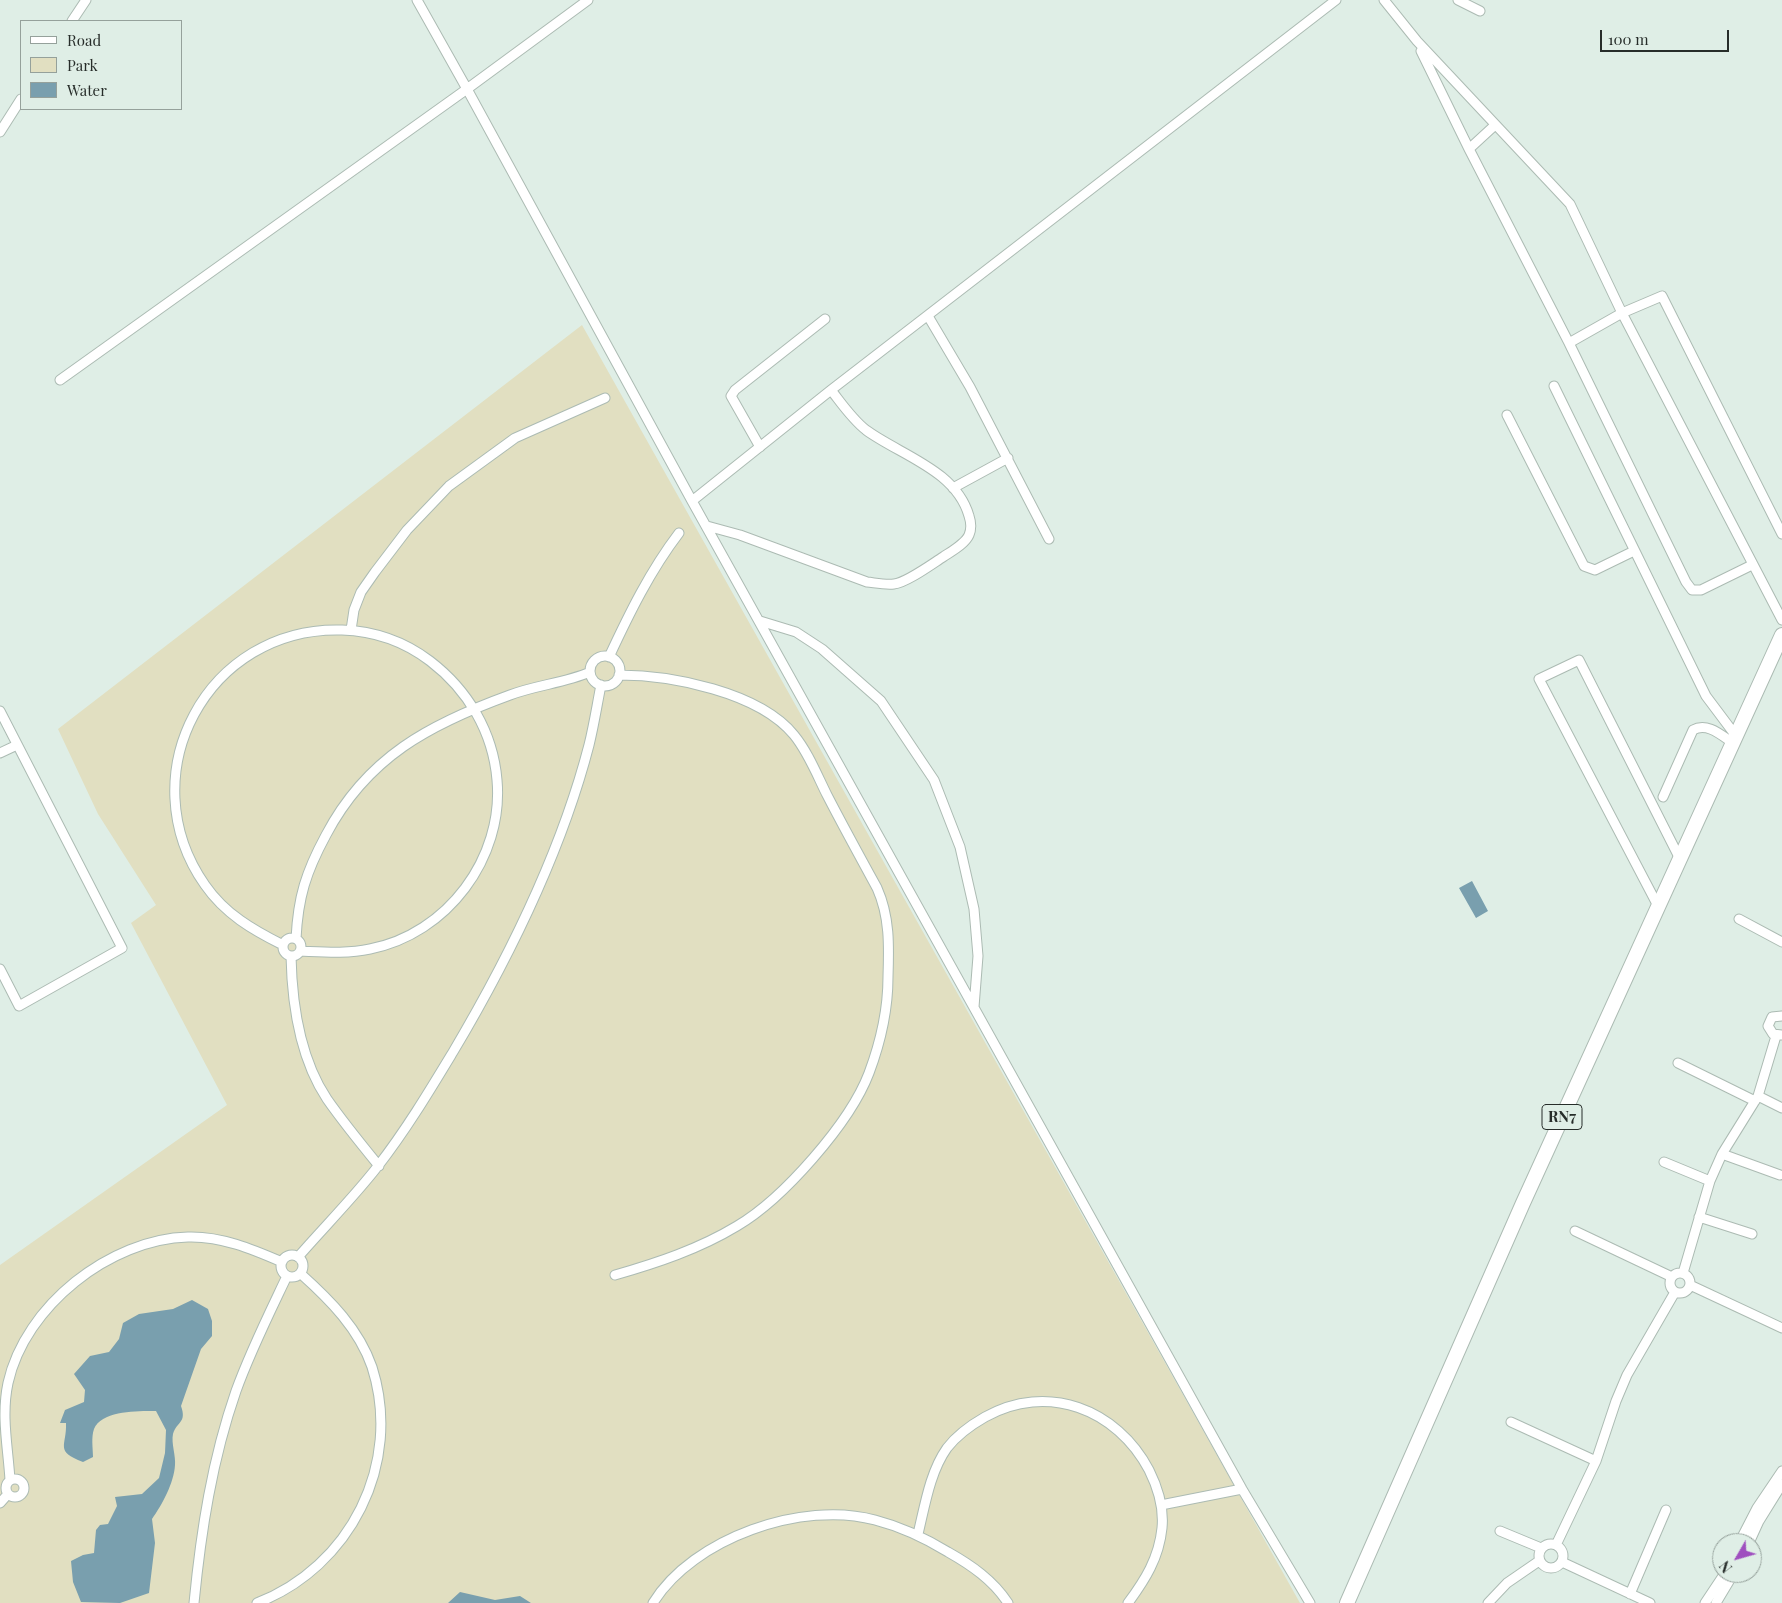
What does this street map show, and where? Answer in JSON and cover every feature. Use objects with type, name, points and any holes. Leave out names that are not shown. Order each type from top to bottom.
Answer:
[{"type":"main road","name":"RN7","points":[[1347,1603],[1523,1203],[1782,635]]},
{"type":"street","points":[[73,20],[86,0]]},
{"type":"street","points":[[417,0],[692,501],[1242,1489],[1310,1603]]},
{"type":"street","points":[[60,380],[467,89],[588,0]]},
{"type":"street","points":[[692,501],[831,390],[1336,0]]},
{"type":"street","points":[[1384,0],[1417,42],[1494,126],[1570,204],[1622,313],[1782,620]]},
{"type":"street","points":[[1458,0],[1480,11]]},
{"type":"street","points":[[1417,42],[1469,150],[1569,343],[1686,582],[1692,590],[1701,590],[1752,565]]},
{"type":"street","points":[[0,132],[20,101]]},
{"type":"street","points":[[1469,150],[1494,126]]},
{"type":"street","points":[[1569,343],[1622,313],[1662,296],[1782,534]]},
{"type":"street","points":[[928,316],[970,387],[1049,539]]},
{"type":"street","points":[[760,447],[731,396],[735,390],[825,319]]},
{"type":"street","points":[[1554,386],[1706,696],[1734,739]]},
{"type":"street","points":[[707,526],[740,535],[867,582],[896,584],[942,558],[968,538],[971,528],[969,514],[953,488],[925,465],[865,428],[851,416],[831,390]]},
{"type":"street","points":[[352,630],[358,601],[375,572],[407,530],[449,486],[515,438],[605,398]]},
{"type":"street","points":[[1507,415],[1584,566],[1595,570],[1634,551]]},
{"type":"street","points":[[953,488],[1008,458]]},
{"type":"street","points":[[609,657],[629,614],[662,556],[679,533]]},
{"type":"street","points":[[760,621],[796,632],[822,649],[881,701],[934,780],[960,847],[974,910],[978,956],[974,1007]]},
{"type":"street","points":[[284,946],[238,920],[221,904],[193,867],[184,846],[174,800],[178,754],[185,732],[208,691],[241,659],[283,638],[328,630],[352,630],[400,643],[422,655],[442,670],[460,688],[486,731],[497,781],[497,806],[492,831],[484,855],[473,878],[457,898],[439,916],[419,930],[396,942],[372,949],[346,953],[300,951],[291,956]]},
{"type":"street","points":[[609,657],[616,662],[619,674],[612,684],[601,685],[593,680],[590,672],[592,664],[597,658],[609,657]]},
{"type":"street","points":[[1658,906],[1539,679],[1579,660],[1680,859]]},
{"type":"street","points":[[300,951],[301,945],[296,939],[297,907],[310,863],[337,815],[358,786],[375,768],[397,751],[446,721],[514,694],[590,672]]},
{"type":"street","points":[[615,1275],[665,1259],[738,1226],[791,1183],[821,1148],[855,1098],[868,1075],[877,1050],[888,1005],[889,936],[884,904],[877,888],[802,748],[781,722],[727,693],[704,686],[646,675],[619,674]]},
{"type":"street","points":[[298,1257],[378,1166],[429,1092],[470,1024],[516,937],[548,868],[589,744],[601,685]]},
{"type":"street","points":[[0,710],[122,948],[19,1006],[0,969]]},
{"type":"street","points":[[1663,797],[1693,730],[1700,727],[1708,728],[1734,739]]},
{"type":"street","points":[[0,753],[18,745]]},
{"type":"street","points":[[1739,919],[1782,942]]},
{"type":"street","points":[[291,956],[286,954],[284,946],[288,939],[296,939]]},
{"type":"street","points":[[291,956],[292,997],[304,1051],[326,1098],[378,1166]]},
{"type":"street","points":[[1683,1273],[1710,1181],[1722,1154],[1757,1099],[1779,1035],[1771,1032],[1768,1023],[1774,1015],[1782,1016]]},
{"type":"street","points":[[1678,1063],[1757,1099],[1782,1108]]},
{"type":"street","points":[[1722,1154],[1780,1175]]},
{"type":"street","points":[[1664,1162],[1710,1181]]},
{"type":"street","points":[[1700,1217],[1752,1234]]},
{"type":"street","points":[[1575,1231],[1672,1277],[1683,1273]]},
{"type":"street","points":[[10,1480],[19,1480],[24,1488],[20,1495],[14,1497],[8,1494],[6,1488],[10,1480],[4,1428],[8,1381],[28,1333],[60,1295],[86,1274],[108,1261],[163,1240],[188,1237],[218,1239],[241,1245],[282,1262]]},
{"type":"street","points":[[289,1256],[298,1257],[304,1264],[301,1274],[296,1277],[286,1276],[281,1268],[282,1262],[289,1256]]},
{"type":"street","points":[[1683,1273],[1688,1277],[1690,1285]]},
{"type":"street","points":[[257,1603],[281,1594],[304,1579],[341,1542],[368,1493],[379,1446],[379,1406],[372,1367],[342,1313],[301,1274]]},
{"type":"street","points":[[194,1603],[201,1531],[223,1437],[236,1391],[286,1276]]},
{"type":"street","points":[[1672,1277],[1670,1286],[1675,1292],[1682,1293],[1690,1285]]},
{"type":"street","points":[[1690,1285],[1782,1328]]},
{"type":"street","points":[[1556,1545],[1596,1460],[1616,1401],[1628,1375],[1675,1292]]},
{"type":"street","points":[[918,1534],[936,1467],[948,1447],[968,1427],[1000,1409],[1031,1402],[1062,1402],[1093,1413],[1120,1430],[1140,1454],[1155,1482],[1161,1505],[1162,1527],[1158,1553],[1144,1582],[1128,1603]]},
{"type":"street","points":[[1511,1422],[1596,1460]]},
{"type":"street","points":[[1744,1533],[1753,1515],[1782,1471]]},
{"type":"street","points":[[1754,1533],[1782,1484]]},
{"type":"street","points":[[1161,1505],[1242,1489]]},
{"type":"street","points":[[0,1503],[8,1494]]},
{"type":"street","points":[[1630,1594],[1666,1510]]},
{"type":"street","points":[[653,1603],[683,1568],[721,1543],[753,1530],[786,1520],[834,1514],[874,1519],[918,1534],[978,1569],[1008,1603]]},
{"type":"street","points":[[1500,1531],[1541,1548],[1551,1544],[1556,1545],[1562,1551],[1562,1562]]},
{"type":"street","points":[[1488,1603],[1506,1583],[1539,1561],[1541,1548]]},
{"type":"street","points":[[1539,1561],[1546,1568],[1552,1569],[1562,1562]]},
{"type":"street","points":[[1562,1562],[1650,1603]]},
{"type":"street","points":[[1705,1603],[1718,1583]]},
{"type":"street","points":[[1716,1603],[1728,1583]]},
{"type":"green space","points":[[582,325],[1300,1603],[0,1603],[0,1265],[227,1105],[131,923],[156,905],[98,814],[58,729]]},
{"type":"water","points":[[1472,881],[1488,911],[1476,918],[1459,888]]},
{"type":"water","points":[[192,1300],[208,1309],[212,1321],[212,1336],[201,1349],[181,1406],[183,1416],[173,1434],[174,1472],[163,1501],[152,1519],[155,1543],[149,1593],[120,1603],[81,1602],[73,1582],[71,1561],[83,1555],[94,1553],[96,1530],[100,1525],[108,1524],[117,1506],[115,1497],[142,1494],[159,1478],[165,1453],[166,1430],[156,1411],[113,1415],[98,1423],[94,1429],[92,1439],[93,1457],[83,1462],[74,1458],[65,1451],[66,1423],[60,1423],[65,1410],[84,1402],[85,1390],[74,1374],[90,1356],[109,1352],[119,1339],[123,1323],[139,1314],[173,1309]]},
{"type":"water","points":[[460,1592],[495,1600],[520,1596],[531,1603],[448,1603]]}]
